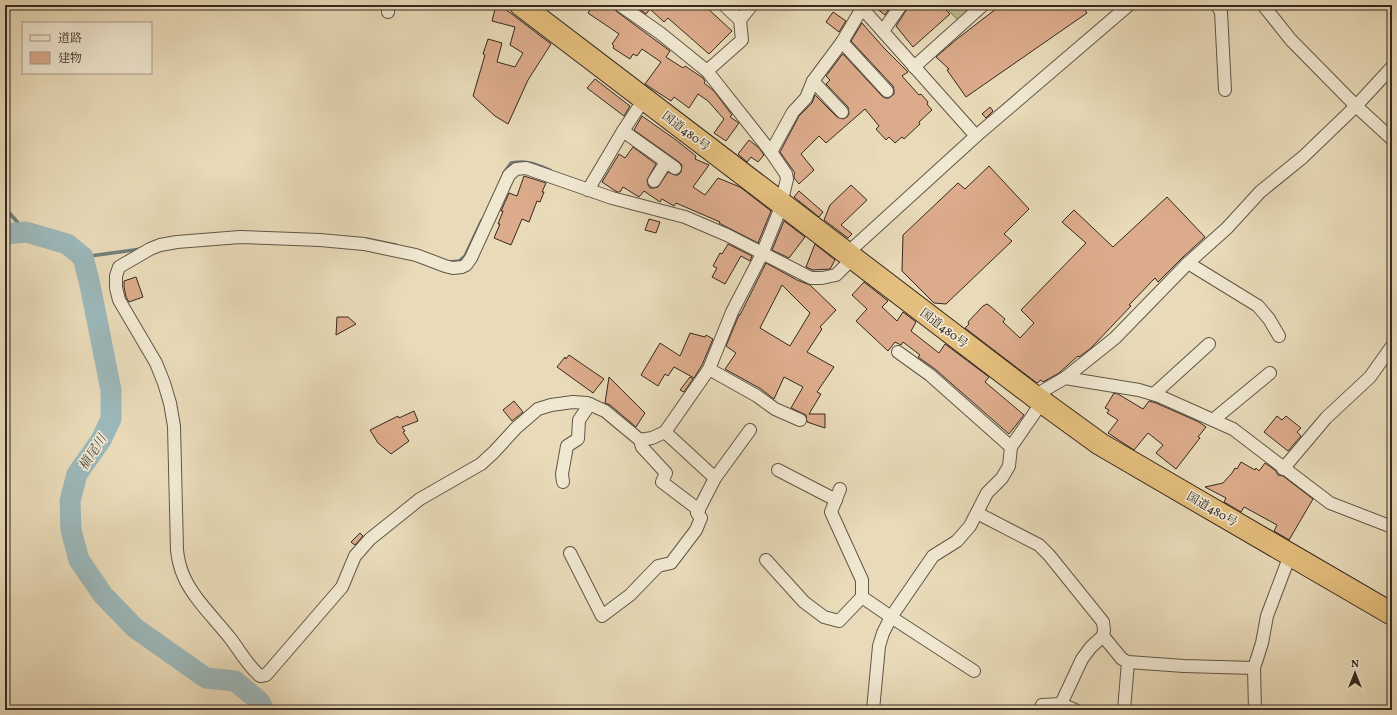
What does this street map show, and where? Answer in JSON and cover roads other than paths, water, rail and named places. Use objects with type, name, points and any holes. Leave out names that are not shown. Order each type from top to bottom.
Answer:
[{"type":"highway","name":"国道480号","points":[[520,5],[1038,399],[1100,444],[1392,614]]},
{"type":"street","points":[[620,5],[660,33],[707,72],[771,152],[786,174],[787,179],[779,212],[762,254],[732,312],[709,369],[665,432],[652,438],[640,440]]},
{"type":"street","points":[[707,72],[742,40],[740,20],[724,5]]},
{"type":"street","points":[[740,20],[752,5]]},
{"type":"street","points":[[883,31],[900,5]]},
{"type":"street","points":[[914,67],[983,5]]},
{"type":"street","points":[[699,510],[662,482],[666,473],[642,447],[640,440],[605,411],[590,404],[573,402],[551,405],[538,409],[516,428],[481,464],[420,499],[370,539],[355,556],[342,587],[266,675],[260,676],[251,668],[233,642],[194,594],[184,578],[179,566],[177,550],[174,426],[170,404],[156,363],[119,300],[116,288],[116,276],[120,268],[150,249],[177,242],[240,237],[320,240],[364,244],[416,255],[453,268],[462,267],[471,258],[509,175],[516,169],[526,168],[612,198],[684,217],[727,235],[811,278],[822,278],[836,275],[847,264],[848,255],[853,248],[976,136],[1129,5]]},
{"type":"street","points":[[1217,5],[1221,12],[1225,90]]},
{"type":"street","points":[[1263,5],[1291,40],[1356,106],[1392,139]]},
{"type":"street","points":[[771,152],[792,112],[806,98],[813,81],[842,42],[863,6],[914,67],[976,136]]},
{"type":"street","points":[[842,42],[887,91]]},
{"type":"street","points":[[873,710],[879,646],[883,633],[891,617],[933,556],[957,541],[970,526],[987,493],[1002,478],[1009,466],[1011,447],[1038,399],[1115,338],[1188,263],[1227,228],[1260,192],[1302,157],[1356,106],[1392,67]]},
{"type":"street","points":[[813,81],[842,112]]},
{"type":"street","points":[[588,190],[623,130],[644,99]]},
{"type":"street","points":[[623,130],[671,165],[654,181]]},
{"type":"street","points":[[1188,263],[1258,306],[1269,319],[1279,336]]},
{"type":"street","points":[[1154,394],[1210,344]]},
{"type":"street","points":[[1284,469],[1326,418],[1370,377],[1392,346]]},
{"type":"street","points":[[898,352],[930,375],[1011,447]]},
{"type":"street","points":[[709,369],[757,396],[775,409],[800,420]]},
{"type":"street","points":[[1213,420],[1270,373]]},
{"type":"street","points":[[1065,378],[1139,390],[1154,394],[1233,429],[1330,503],[1392,527]]},
{"type":"street","points":[[563,482],[562,474],[567,446],[578,439],[579,420],[590,404]]},
{"type":"street","points":[[570,552],[602,616],[630,595],[658,566],[671,563],[696,530],[701,518],[697,513],[715,478],[750,430]]},
{"type":"street","points":[[665,432],[715,478]]},
{"type":"street","points":[[766,560],[804,602],[824,617],[839,621],[862,597],[862,580],[831,512],[838,494],[778,470]]},
{"type":"street","points":[[977,513],[1039,545],[1103,622],[1103,636],[1091,647],[1082,659],[1060,707]]},
{"type":"street","points":[[1256,710],[1254,668],[1262,643],[1267,616],[1290,555]]},
{"type":"street","points":[[862,597],[974,671]]},
{"type":"street","points":[[1103,636],[1122,659],[1128,662],[1184,666],[1254,668]]},
{"type":"street","points":[[1124,710],[1128,662]]},
{"type":"street","points":[[1040,710],[1042,705],[1075,710]]},
{"type":"waterway","points":[[504,173],[511,163],[516,162],[530,163],[550,170]]},
{"type":"waterway","points":[[5,208],[26,232]]},
{"type":"waterway","points":[[449,262],[459,261],[465,256],[482,220]]},
{"type":"waterway","name":"槇尾川","points":[[5,234],[26,232],[67,244],[83,257],[90,285],[111,390],[111,419],[101,440],[77,474],[70,501],[71,530],[79,560],[103,595],[135,628],[206,678],[235,681],[259,701],[264,710]]},
{"type":"waterway","points":[[366,239],[396,245]]},
{"type":"waterway","points":[[83,257],[141,249]]}]
